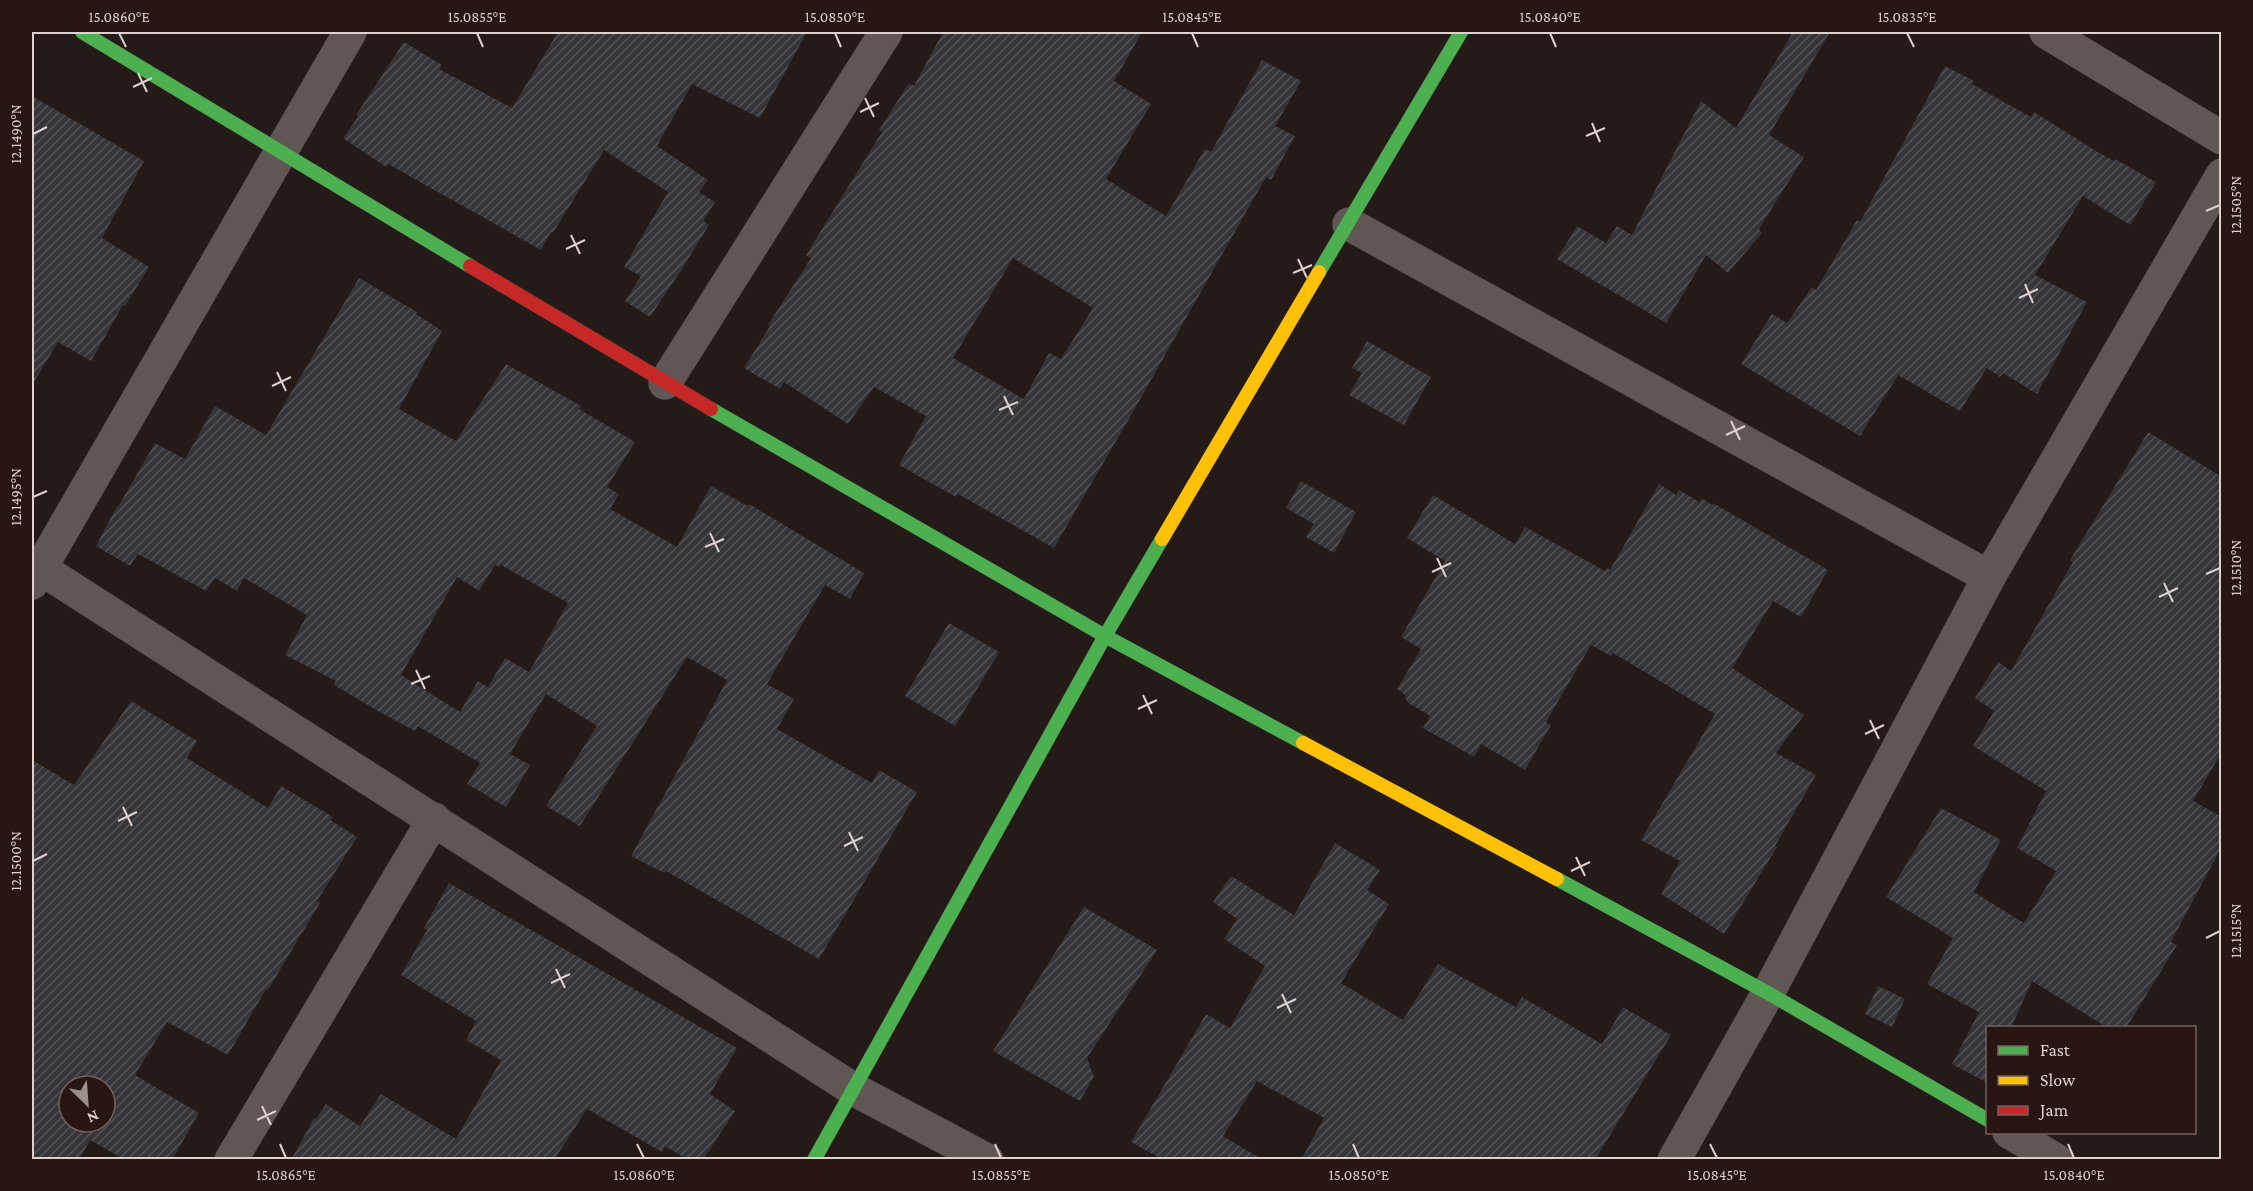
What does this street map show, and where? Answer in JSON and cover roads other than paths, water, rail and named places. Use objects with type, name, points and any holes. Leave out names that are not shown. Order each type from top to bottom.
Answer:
[{"type":"street","points":[[82,32],[665,384],[1106,636],[1768,993],[1986,1119]]},
{"type":"street","points":[[350,32],[34,571],[434,819],[853,1089],[987,1160]]},
{"type":"street","points":[[665,384],[886,32]]},
{"type":"street","points":[[814,1160],[1106,636],[1461,32]]},
{"type":"street","points":[[2046,32],[2222,138]]},
{"type":"street","points":[[1674,1160],[1768,993],[1989,577],[2222,176]]},
{"type":"street","points":[[1349,224],[1989,577]]},
{"type":"street","points":[[231,1160],[434,819]]},
{"type":"street","points":[[2012,1134],[2055,1160]]}]
